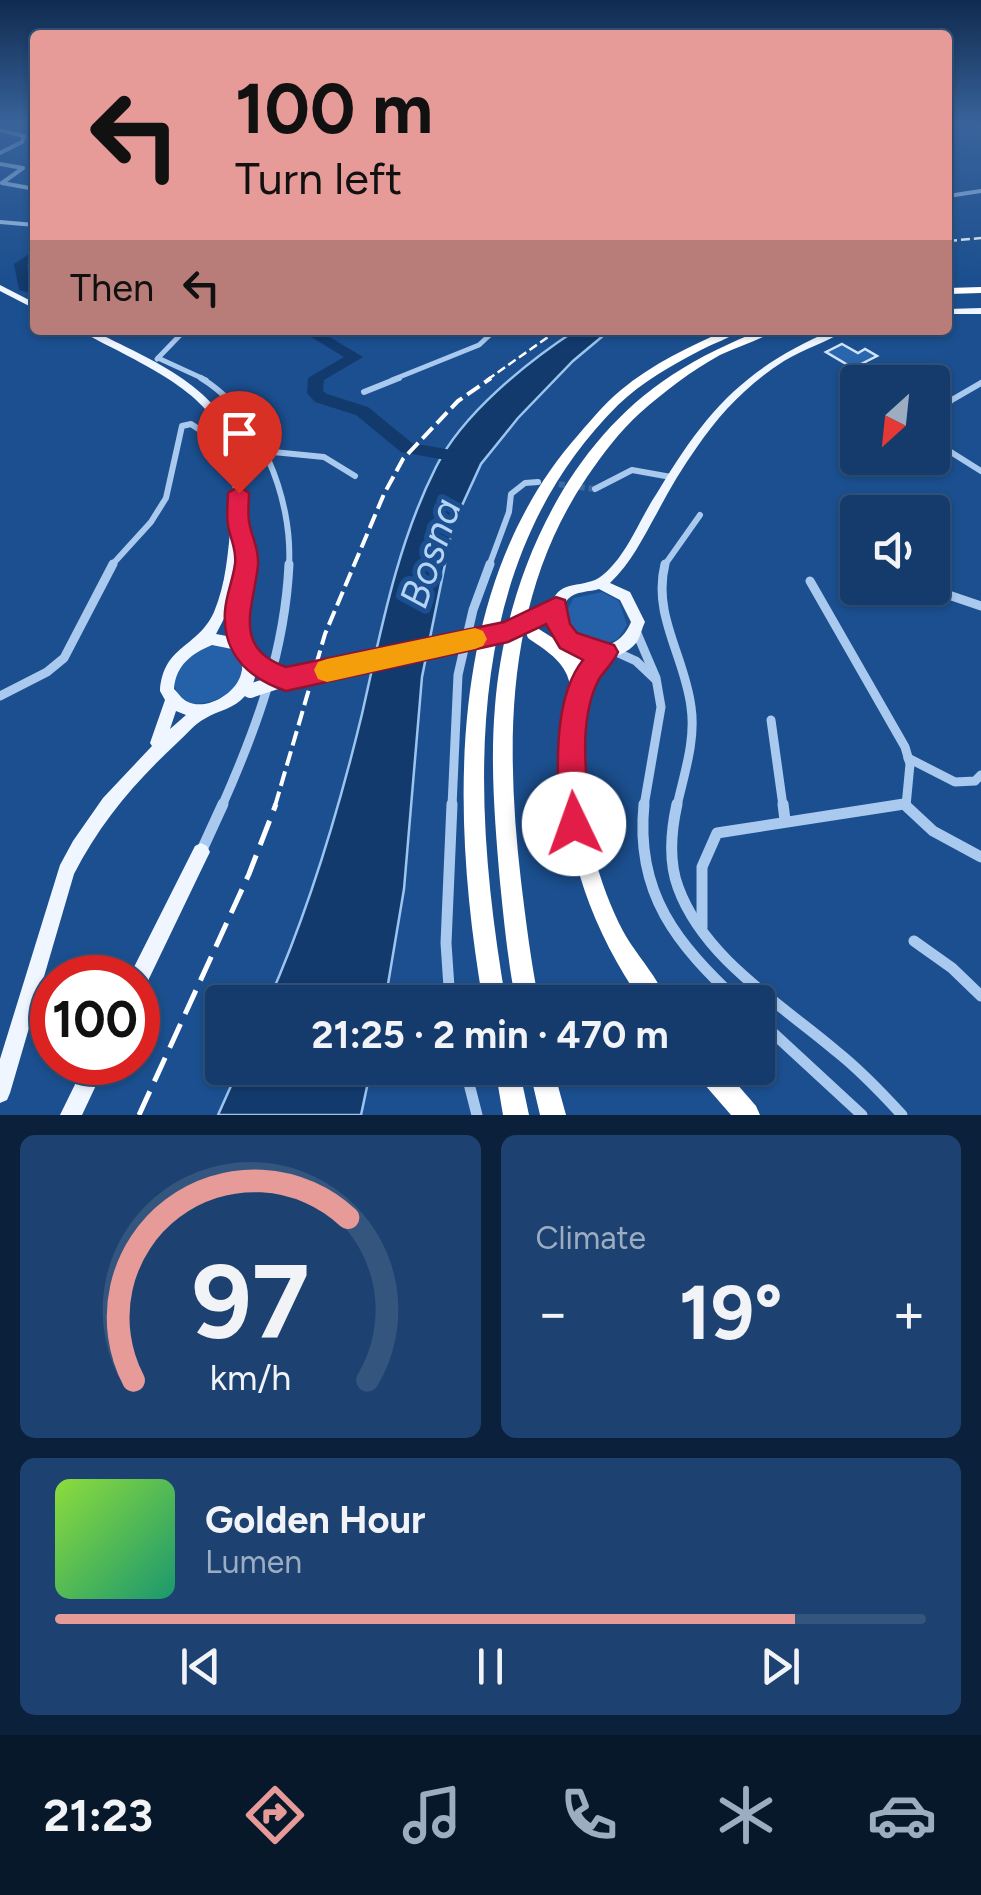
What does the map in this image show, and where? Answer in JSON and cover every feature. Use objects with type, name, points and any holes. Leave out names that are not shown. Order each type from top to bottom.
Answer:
[{"type":"highway","points":[[952,291],[981,290]]},
{"type":"highway","points":[[952,300],[981,300]]},
{"type":"highway","points":[[492,985],[478,888],[473,802],[476,729],[500,589],[523,528],[546,484],[582,436],[614,402],[650,375],[726,335]]},
{"type":"highway","points":[[523,985],[504,824],[505,702],[511,648],[539,549],[578,473],[638,404],[717,353],[758,335]]},
{"type":"highway","points":[[532,630],[564,655],[578,678]]},
{"type":"highway","points":[[569,640],[578,678],[578,707]]},
{"type":"highway","points":[[610,652],[587,675],[578,707],[571,752],[574,824],[595,892],[647,985]]},
{"type":"highway","points":[[510,1085],[516,1115]]},
{"type":"highway","points":[[546,1085],[554,1115]]},
{"type":"highway","points":[[721,1085],[746,1115]]},
{"type":"main road","points":[[0,288],[30,303]]},
{"type":"main road","points":[[952,312],[981,311]]},
{"type":"main road","points":[[93,335],[152,362],[204,397],[219,413],[233,439],[238,525],[223,610],[211,632],[170,669],[167,691],[172,701],[189,711],[201,712]]},
{"type":"main road","points":[[600,584],[629,553],[708,420],[743,383],[777,359],[830,335]]},
{"type":"main road","points":[[238,525],[246,544],[246,564],[237,608],[250,657],[243,694]]},
{"type":"main road","points":[[625,596],[629,553]]},
{"type":"main road","points":[[0,1093],[66,872],[102,808],[152,754],[201,712],[286,679],[532,630],[610,652],[624,646],[636,631],[636,612],[625,596],[600,584],[578,586],[561,598],[532,630]]},
{"type":"main road","points":[[556,607],[558,628],[569,640]]},
{"type":"main road","points":[[200,642],[223,639],[286,679]]},
{"type":"main road","points":[[152,754],[164,732],[172,701]]},
{"type":"main road","points":[[150,955],[200,852]]},
{"type":"main road","points":[[71,1115],[86,1085]]},
{"type":"street","points":[[1,183],[30,188]]},
{"type":"street","points":[[952,195],[981,191]]},
{"type":"street","points":[[0,222],[30,225]]},
{"type":"street","points":[[180,335],[152,362],[206,379],[243,414],[276,481],[288,532],[286,613],[262,711],[200,852]]},
{"type":"street","points":[[364,392],[479,345],[491,335]]},
{"type":"street","points":[[981,383],[962,390],[946,404],[936,434],[946,449],[981,471]]},
{"type":"street","points":[[0,696],[47,672],[64,658],[119,554],[151,522],[166,498],[182,426],[191,424],[212,438],[233,439]]},
{"type":"street","points":[[262,450],[321,454],[342,463],[355,476]]},
{"type":"street","points":[[594,489],[632,470],[671,477]]},
{"type":"street","points":[[449,985],[446,943],[458,676],[472,610],[509,512],[511,494],[524,484],[538,482]]},
{"type":"street","points":[[700,514],[670,555],[659,594],[682,662],[692,712],[671,856],[676,886],[702,931],[860,1071],[902,1115]]},
{"type":"street","points":[[810,580],[908,758],[904,804]]},
{"type":"street","points":[[950,595],[981,606]]},
{"type":"street","points":[[636,631],[654,667],[660,714],[641,828],[649,883],[659,910],[691,958],[721,985]]},
{"type":"street","points":[[610,652],[636,661],[657,681]]},
{"type":"street","points":[[771,720],[785,820]]},
{"type":"street","points":[[908,758],[955,782],[967,784],[981,775]]},
{"type":"street","points":[[702,931],[700,884],[705,850],[717,833],[904,804]]},
{"type":"street","points":[[904,804],[933,831],[981,857]]},
{"type":"street","points":[[914,941],[952,968],[981,996]]},
{"type":"street","points":[[775,1035],[862,1115]]},
{"type":"street","points":[[469,1085],[477,1115]]},
{"type":"shaded area","points":[[602,592],[619,601],[627,625],[618,639],[600,643],[584,640],[571,630],[565,613],[574,598]]},
{"type":"shaded area","points":[[218,644],[233,649],[242,658],[240,679],[219,698],[183,703],[174,682],[175,672],[195,651]]},
{"type":"water","name":"Bosna","points":[[569,335],[604,335],[518,418],[481,464],[453,525],[422,677],[404,889],[388,985],[275,985],[333,824],[392,588],[422,496],[447,447],[517,373]]},
{"type":"water","points":[[231,1085],[367,1085],[361,1115],[218,1115]]},
{"type":"building","points":[[842,344],[858,353],[865,349],[877,356],[859,365],[848,365],[826,352]]},
{"type":"waterway","points":[[30,257],[20,264],[24,287],[30,289]]},
{"type":"waterway","points":[[316,335],[355,357],[316,378],[315,393],[321,398],[362,411],[407,448],[468,458]]},
{"type":"tunnel","points":[[549,483],[595,489]]},
{"type":"railway","points":[[952,241],[981,238]]},
{"type":"railway","points":[[487,380],[551,335]]},
{"type":"railway","points":[[275,806],[325,634],[384,494],[403,459],[458,401],[491,378]]},
{"type":"railway","points":[[139,1115],[249,874],[276,804]]},
{"type":"slow traffic","points":[[327,670],[475,639]]},
{"type":"route","points":[[239,493],[238,525],[246,544],[246,564],[237,608],[237,632],[250,659],[271,674],[286,679],[508,632],[556,607],[558,628],[568,641],[582,649],[605,652],[587,675],[578,707],[571,752],[574,824]]}]
